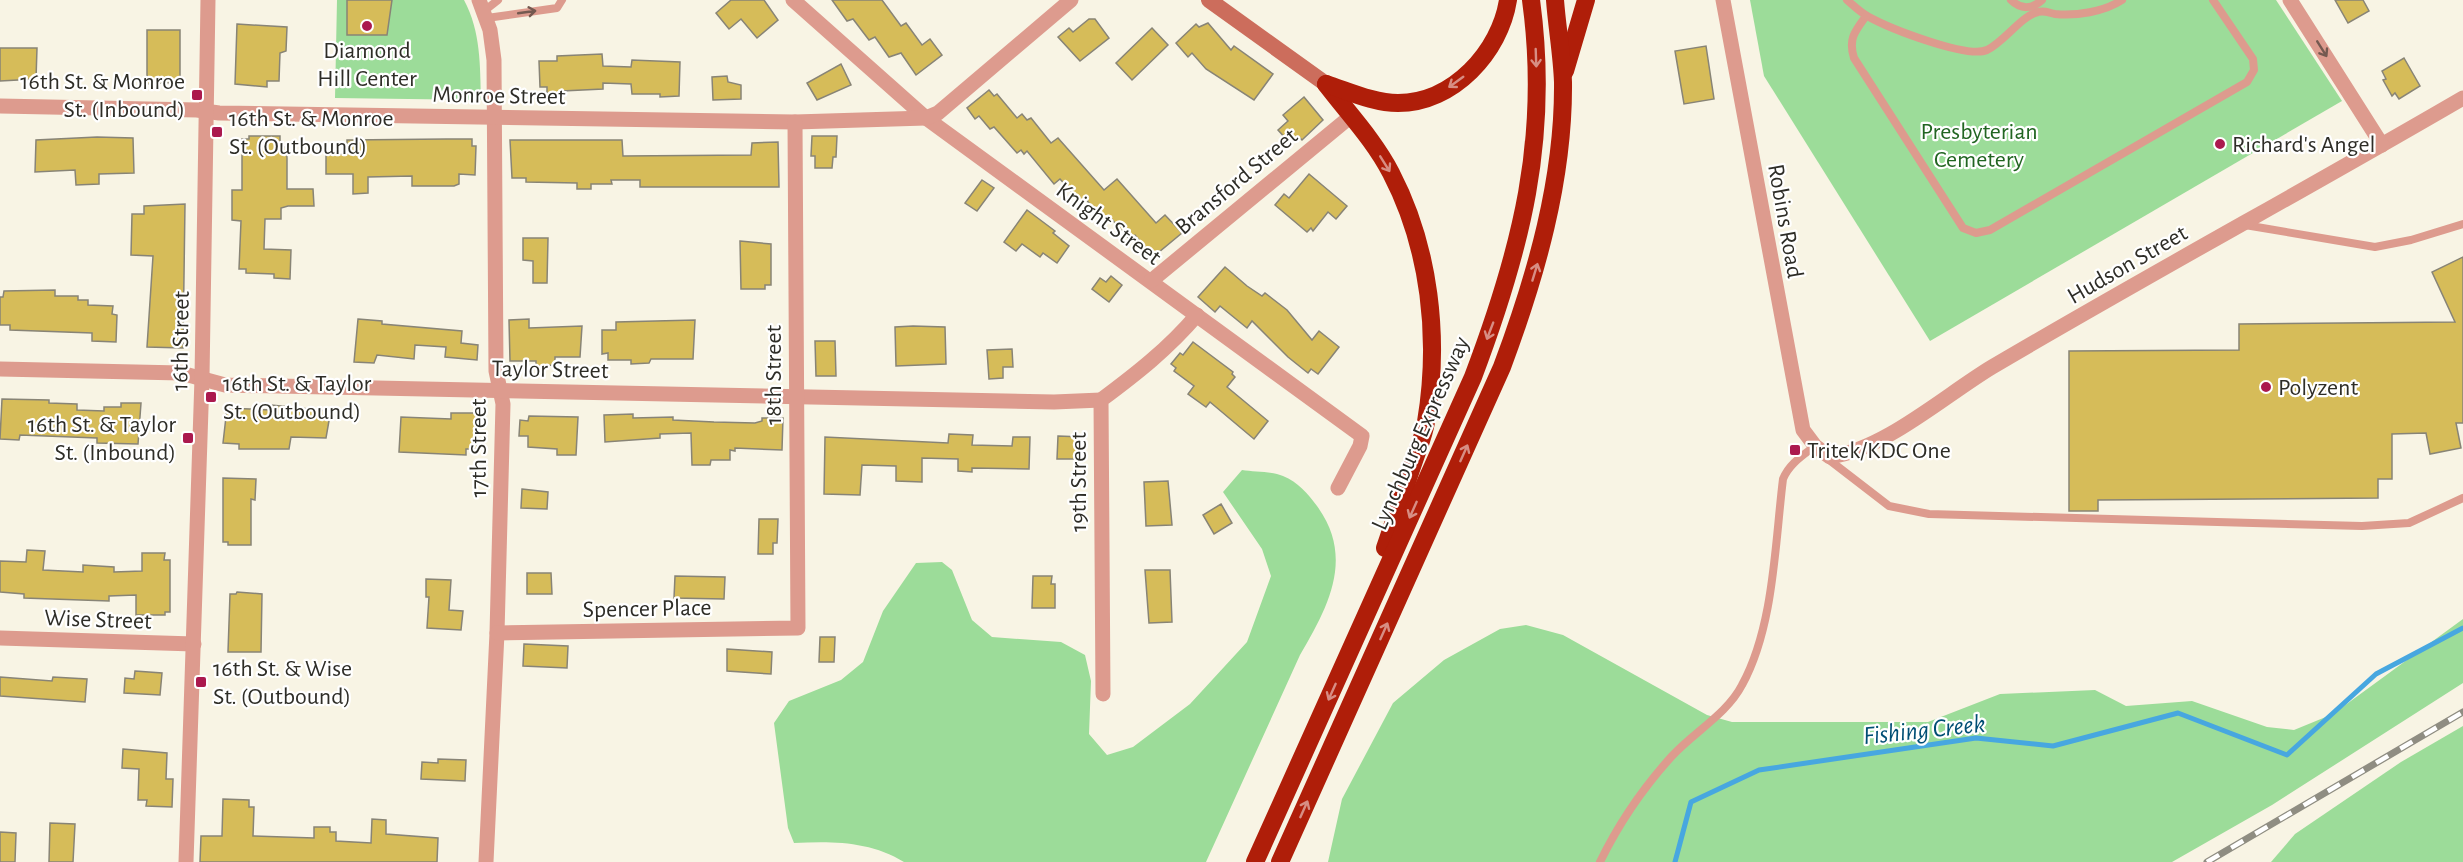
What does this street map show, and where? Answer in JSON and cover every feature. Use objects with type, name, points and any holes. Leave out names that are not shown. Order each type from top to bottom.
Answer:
[{"type":"highway","points":[[1326,84],[1384,101],[1398,103],[1427,99],[1451,87],[1476,67],[1494,39],[1508,0]]},
{"type":"highway","name":"Lynchburg Expressway","points":[[1255,862],[1473,378],[1501,304],[1515,255],[1528,195],[1536,134],[1536,35],[1531,0]]},
{"type":"highway","name":"Lynchburg Expressway","points":[[1280,862],[1502,366],[1523,313],[1539,259],[1558,147],[1563,82],[1555,0]]},
{"type":"highway","points":[[1563,82],[1586,0]]},
{"type":"highway","points":[[1326,84],[1368,137],[1390,172],[1407,209],[1421,253],[1429,293],[1432,356],[1426,424],[1356,638]]},
{"type":"main road","points":[[1209,0],[1326,84]]},
{"type":"street","name":"16th Street","points":[[186,862],[202,378],[208,0]]},
{"type":"street","name":"Knight Street","points":[[793,0],[926,118],[1362,436],[1360,446],[1338,488]]},
{"type":"street","points":[[926,118],[938,112],[1071,0]]},
{"type":"street","name":"Robins Road","points":[[1724,0],[1794,394],[1803,430],[1815,446]]},
{"type":"street","points":[[2290,0],[2382,145]]},
{"type":"street","name":"17th Street","points":[[483,9],[494,60],[496,371],[503,404],[497,633],[486,862]]},
{"type":"street","name":"Hudson Street","points":[[1815,446],[1830,457],[1845,455],[1872,444],[1991,368],[2463,98]]},
{"type":"street","name":"Monroe Street","points":[[0,106],[207,112],[795,122],[926,118]]},
{"type":"street","name":"Bransford Street","points":[[1151,281],[1350,117]]},
{"type":"street","name":"18th Street","points":[[795,122],[798,628]]},
{"type":"street","name":"19th Street","points":[[1103,694],[1101,400],[1144,369],[1174,342],[1197,315]]},
{"type":"street","name":"Taylor Street","points":[[0,369],[181,373],[225,384],[1054,402],[1101,400]]},
{"type":"street","name":"Spencer Place","points":[[497,633],[798,628]]},
{"type":"street","name":"Wise Street","points":[[0,638],[195,644]]},
{"type":"lane","points":[[483,9],[498,0]]},
{"type":"lane","points":[[483,9],[557,8],[562,0]]},
{"type":"lane","points":[[1847,0],[1866,16],[1903,33],[1951,48],[1984,51],[2004,40],[2035,13],[2042,0],[2036,6],[2024,8]]},
{"type":"lane","points":[[2011,0],[2035,13],[2084,12],[2122,0]]},
{"type":"lane","points":[[1866,16],[1853,34],[1850,45],[1854,58],[1963,228],[1976,233],[1990,230],[2247,82],[2254,70],[2253,59],[2213,0]]},
{"type":"lane","points":[[2241,225],[2375,247],[2411,240],[2463,224]]},
{"type":"lane","points":[[1600,862],[1619,823],[1665,764],[1725,706],[1742,686],[1757,648],[1770,593],[1783,479],[1786,470],[1815,446],[1845,474],[1889,506],[1929,514],[2362,526],[2409,523],[2463,498]]},
{"type":"green space","points":[[337,0],[464,0],[477,36],[481,100],[335,98]]},
{"type":"green space","name":"Presbyterian Cemetery","points":[[1750,0],[2276,0],[2342,101],[1930,341],[1764,76]]},
{"type":"green space","points":[[1242,470],[1279,474],[1302,489],[1317,506],[1328,525],[1334,544],[1336,563],[1328,600],[1320,619],[1300,655],[1206,862],[904,862],[864,846],[822,842],[794,843],[788,828],[774,723],[789,701],[841,680],[863,662],[883,611],[916,563],[942,562],[952,570],[972,620],[992,637],[1061,642],[1085,655],[1091,681],[1089,734],[1107,755],[1133,747],[1190,704],[1247,642],[1271,576],[1262,549],[1223,492]]},
{"type":"green space","points":[[2463,619],[2463,683],[2272,805],[2172,862],[1328,862],[1342,799],[1393,703],[1444,660],[1500,629],[1526,625],[1563,635],[1707,715],[1732,722],[1928,722],[2000,694],[2095,690],[2126,706],[2192,701],[2267,727],[2294,730],[2333,714]]},
{"type":"green space","points":[[2463,726],[2463,862],[2271,862],[2295,834],[2401,762]]},
{"type":"building","name":"Diamond Hill Center","points":[[347,0],[392,0],[387,35],[347,35]]},
{"type":"building","points":[[731,0],[764,0],[778,20],[757,38],[741,19],[729,29],[716,13]]},
{"type":"building","points":[[832,0],[882,0],[901,26],[906,23],[922,45],[930,39],[942,55],[916,75],[901,53],[889,57],[875,37],[869,40],[853,19],[847,21]]},
{"type":"building","points":[[2335,0],[2363,0],[2369,11],[2348,23]]},
{"type":"building","points":[[1089,19],[1095,19],[1109,38],[1080,61],[1058,37],[1069,28],[1073,32]]},
{"type":"building","points":[[1208,23],[1231,50],[1234,46],[1273,74],[1254,100],[1206,69],[1192,53],[1188,57],[1176,43],[1196,24],[1199,27]]},
{"type":"building","points":[[237,24],[287,27],[286,51],[280,53],[279,81],[267,81],[267,87],[235,84]]},
{"type":"building","points":[[1152,28],[1168,45],[1132,80],[1116,63]]},
{"type":"building","points":[[147,30],[180,30],[180,82],[147,84]]},
{"type":"building","points":[[1706,46],[1714,99],[1684,104],[1675,51]]},
{"type":"building","points":[[0,48],[37,48],[36,79],[0,81]]},
{"type":"building","points":[[602,54],[603,66],[631,67],[632,60],[680,62],[679,96],[660,97],[660,94],[632,94],[631,84],[603,83],[603,89],[562,91],[562,93],[547,93],[547,87],[540,87],[539,61],[557,61],[557,56]]},
{"type":"building","points":[[2404,58],[2420,86],[2399,99],[2395,93],[2392,96],[2383,80],[2386,79],[2382,71]]},
{"type":"building","points":[[841,64],[851,85],[817,100],[807,83]]},
{"type":"building","points":[[727,76],[728,82],[741,85],[741,99],[713,100],[712,77]]},
{"type":"building","points":[[989,90],[994,96],[997,94],[1017,118],[1022,114],[1027,120],[1031,118],[1051,143],[1058,138],[1104,190],[1117,179],[1156,223],[1165,215],[1182,233],[1153,257],[1135,235],[1130,240],[1109,216],[1103,221],[1085,198],[1081,202],[1060,179],[1054,184],[1027,151],[1024,154],[1021,150],[1017,153],[994,127],[990,129],[979,116],[975,119],[967,108]]},
{"type":"building","points":[[1304,97],[1323,120],[1302,140],[1299,137],[1295,140],[1292,136],[1287,140],[1278,130],[1288,121],[1283,115]]},
{"type":"building","points":[[249,136],[280,136],[280,147],[286,147],[287,189],[313,189],[314,206],[288,206],[281,208],[281,219],[265,219],[264,249],[291,250],[290,279],[274,278],[274,274],[246,273],[246,269],[239,269],[241,221],[232,220],[232,190],[242,190],[242,139],[249,139]]},
{"type":"building","points":[[812,136],[837,136],[836,157],[833,157],[832,168],[815,168],[815,156],[811,156]]},
{"type":"building","points":[[133,138],[134,173],[99,174],[99,184],[76,185],[75,170],[35,172],[36,140]]},
{"type":"building","points":[[472,139],[472,146],[476,146],[475,175],[459,174],[459,184],[454,186],[412,186],[412,176],[368,177],[368,193],[353,194],[353,174],[326,174],[326,155],[347,154],[347,140]]},
{"type":"building","points":[[510,140],[622,140],[623,156],[751,155],[752,143],[778,142],[779,187],[640,187],[640,180],[611,180],[612,184],[591,184],[591,189],[577,189],[577,183],[526,182],[526,178],[512,178]]},
{"type":"building","points":[[1309,174],[1347,206],[1336,219],[1328,212],[1313,231],[1311,228],[1307,232],[1275,205],[1284,194],[1289,198]]},
{"type":"building","points":[[982,180],[994,188],[977,211],[965,203]]},
{"type":"building","points":[[185,204],[183,348],[147,347],[153,256],[131,255],[132,214],[144,214],[144,206]]},
{"type":"building","points":[[1027,210],[1055,231],[1053,233],[1069,246],[1057,263],[1043,253],[1040,257],[1022,244],[1016,251],[1004,242]]},
{"type":"building","points":[[523,238],[548,238],[547,283],[533,283],[533,261],[523,260]]},
{"type":"building","points":[[740,241],[771,244],[771,285],[765,285],[765,289],[741,289]]},
{"type":"building","name":"Polyzent","points":[[2463,257],[2463,423],[2456,423],[2461,448],[2430,454],[2426,433],[2392,434],[2392,479],[2378,479],[2378,498],[2098,500],[2098,511],[2069,511],[2069,351],[2239,350],[2239,324],[2455,322],[2432,272]]},
{"type":"building","points":[[1225,267],[1247,286],[1262,296],[1265,293],[1287,310],[1312,340],[1319,331],[1339,347],[1318,374],[1311,369],[1308,373],[1288,357],[1252,321],[1247,328],[1220,306],[1215,312],[1198,297]]},
{"type":"building","points":[[1111,276],[1122,285],[1109,302],[1092,289],[1100,278],[1106,282]]},
{"type":"building","points":[[55,290],[55,296],[78,296],[78,300],[88,300],[88,305],[113,306],[112,314],[117,315],[116,342],[92,341],[92,333],[10,330],[10,325],[0,325],[0,297],[3,297],[4,291]]},
{"type":"building","points":[[358,319],[382,321],[382,324],[462,331],[461,343],[478,345],[477,360],[445,357],[446,347],[415,345],[414,359],[377,355],[374,363],[354,362]]},
{"type":"building","points":[[529,319],[529,328],[582,326],[580,357],[555,357],[555,365],[536,366],[536,361],[510,361],[509,320]]},
{"type":"building","points":[[695,320],[693,359],[651,359],[649,363],[631,364],[631,360],[608,360],[608,353],[602,354],[602,330],[616,330],[616,322]]},
{"type":"building","points":[[895,327],[945,327],[946,364],[896,366]]},
{"type":"building","points":[[815,341],[835,341],[836,376],[816,376]]},
{"type":"building","points":[[1193,342],[1233,372],[1235,377],[1227,387],[1268,421],[1254,439],[1210,402],[1206,407],[1188,394],[1194,386],[1174,371],[1176,368],[1171,364],[1180,353],[1183,355]]},
{"type":"building","points":[[1012,349],[1013,367],[1003,367],[1003,378],[989,379],[987,350]]},
{"type":"building","points":[[2,399],[49,400],[49,403],[77,404],[77,410],[104,411],[104,407],[121,407],[121,403],[141,403],[138,444],[97,443],[97,438],[20,435],[19,440],[0,439]]},
{"type":"building","points":[[271,405],[328,411],[327,415],[330,415],[326,438],[291,437],[289,449],[239,449],[239,444],[223,443],[227,408],[271,410]]},
{"type":"building","points":[[451,413],[476,413],[477,449],[466,449],[466,455],[399,452],[401,417],[451,419]]},
{"type":"building","points":[[633,414],[633,418],[673,417],[673,420],[714,422],[755,423],[762,421],[762,418],[783,418],[782,450],[735,448],[735,451],[730,450],[730,460],[711,460],[710,465],[692,465],[691,433],[660,434],[660,438],[605,442],[604,415]]},
{"type":"building","points":[[529,416],[578,417],[576,455],[557,455],[557,449],[528,447],[528,436],[519,436],[520,420],[528,421]]},
{"type":"building","points":[[949,434],[973,435],[972,445],[1012,446],[1013,437],[1030,437],[1029,469],[972,468],[972,472],[958,471],[958,459],[922,458],[922,482],[896,481],[896,466],[862,465],[860,495],[824,494],[825,437],[948,443]]},
{"type":"building","points":[[1058,436],[1083,437],[1082,459],[1057,459]]},
{"type":"building","points":[[223,478],[256,479],[255,500],[251,499],[251,545],[228,545],[228,542],[223,542]]},
{"type":"building","points":[[1168,481],[1172,525],[1146,526],[1144,482]]},
{"type":"building","points":[[522,489],[548,492],[547,509],[521,508]]},
{"type":"building","points":[[1221,504],[1232,523],[1214,534],[1203,515]]},
{"type":"building","points":[[759,519],[778,519],[777,543],[773,543],[773,554],[758,554]]},
{"type":"building","points":[[27,550],[45,551],[43,570],[83,572],[83,565],[114,567],[114,572],[142,571],[142,553],[165,553],[164,560],[170,560],[170,612],[165,612],[165,615],[136,615],[136,595],[109,596],[109,601],[24,598],[24,594],[0,592],[0,561],[26,562]]},
{"type":"building","points":[[1145,570],[1170,570],[1172,622],[1149,623]]},
{"type":"building","points":[[527,573],[551,573],[552,594],[527,594]]},
{"type":"building","points":[[675,576],[725,577],[724,599],[674,598]]},
{"type":"building","points":[[1033,576],[1052,576],[1051,584],[1055,584],[1055,608],[1032,608]]},
{"type":"building","points":[[426,579],[451,580],[449,610],[463,611],[461,630],[427,628],[429,597],[426,597]]},
{"type":"building","points":[[237,592],[262,594],[261,652],[228,652],[230,594]]},
{"type":"building","points":[[820,637],[835,637],[834,662],[819,662]]},
{"type":"building","points":[[524,644],[568,646],[567,668],[523,666]]},
{"type":"building","points":[[727,649],[772,652],[771,674],[727,671]]},
{"type":"building","points":[[135,671],[162,673],[160,695],[124,693],[125,678],[134,679]]},
{"type":"building","points":[[0,677],[52,681],[53,677],[87,679],[85,702],[0,696]]},
{"type":"building","points":[[123,749],[167,753],[166,779],[173,779],[172,807],[146,806],[147,800],[138,800],[139,769],[122,768]]},
{"type":"building","points":[[438,759],[466,760],[465,781],[421,779],[422,762],[438,763]]},
{"type":"building","points":[[223,799],[249,800],[249,807],[254,807],[253,836],[314,838],[314,827],[330,827],[330,832],[336,832],[336,841],[371,843],[372,819],[386,820],[386,834],[438,838],[437,862],[200,862],[201,836],[222,836]]},
{"type":"building","points":[[50,823],[75,824],[73,862],[49,862]]},
{"type":"building","points":[[0,832],[16,833],[15,862],[0,862]]},
{"type":"waterway","name":"Fishing Creek","points":[[1675,862],[1691,802],[1759,770],[1976,738],[2053,746],[2178,713],[2287,755],[2376,674],[2463,628]]},
{"type":"railway","points":[[2207,862],[2463,712]]},
{"type":"place","name":"Diamond Hill Center","points":[[367,26]]},
{"type":"place","name":"16th St. & Monroe St. (Inbound)","points":[[197,95]]},
{"type":"place","name":"16th St. & Monroe St. (Outbound)","points":[[217,132]]},
{"type":"place","name":"Richard's Angel","points":[[2220,144]]},
{"type":"place","name":"Polyzent","points":[[2266,387]]},
{"type":"place","name":"16th St. & Taylor St. (Outbound)","points":[[211,397]]},
{"type":"place","name":"16th St. & Taylor St. (Inbound)","points":[[188,438]]},
{"type":"place","name":"Tritek/KDC One","points":[[1795,450]]},
{"type":"place","name":"16th St. & Wise St. (Outbound)","points":[[201,682]]}]
